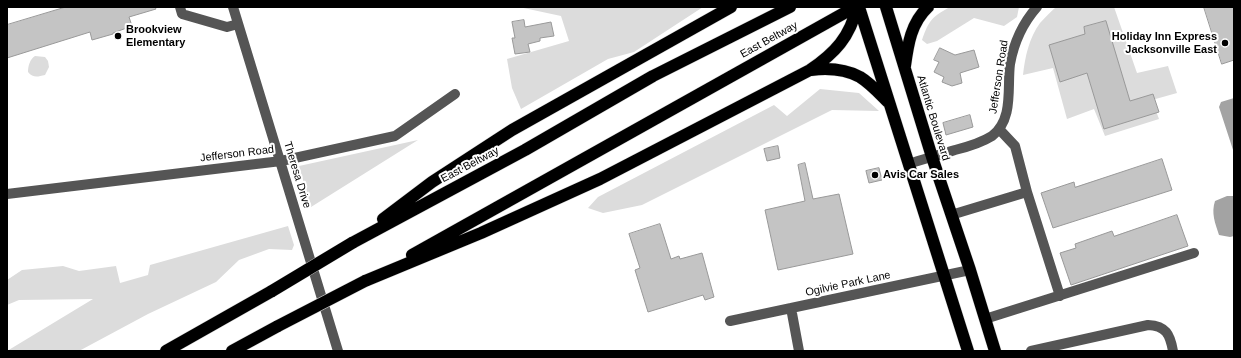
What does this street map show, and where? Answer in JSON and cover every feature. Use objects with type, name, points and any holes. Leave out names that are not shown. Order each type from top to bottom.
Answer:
[{"type":"highway","points":[[352,243],[432,182],[512,130],[731,7]]},
{"type":"highway","name":"East Beltway","points":[[166,351],[272,291],[352,243],[525,150],[653,76],[790,7]]},
{"type":"highway","points":[[857,7],[868,37],[968,351]]},
{"type":"highway","points":[[366,281],[481,233],[600,179],[810,70],[834,52],[851,26],[857,7]]},
{"type":"highway","name":"East Beltway","points":[[232,351],[366,281],[820,26],[857,7]]},
{"type":"highway","points":[[866,7],[868,37]]},
{"type":"highway","points":[[881,7],[892,27]]},
{"type":"highway","name":"Atlantic Boulevard","points":[[886,7],[904,69],[995,351]]},
{"type":"highway","points":[[904,69],[911,35],[922,13],[928,7]]},
{"type":"highway","points":[[810,70],[835,70],[849,73],[862,79],[888,102]]},
{"type":"street","points":[[180,7],[182,14],[227,27],[238,24]]},
{"type":"street","name":"Theresa Drive","points":[[233,7],[338,351]]},
{"type":"street","name":"Jefferson Road","points":[[908,164],[982,141],[993,135],[1002,126],[1007,112],[1010,65],[1017,38],[1028,17],[1037,7]]},
{"type":"street","name":"Jefferson Road","points":[[7,194],[281,161],[396,136],[454,94]]},
{"type":"street","points":[[999,128],[1015,146],[1027,192],[1060,296]]},
{"type":"street","points":[[951,215],[1027,192]]},
{"type":"street","points":[[985,319],[1194,253]]},
{"type":"street","name":"Ogilvie Park Lane","points":[[730,321],[970,270]]},
{"type":"street","points":[[791,308],[799,351]]},
{"type":"street","points":[[1031,351],[1148,325],[1156,326],[1164,330],[1170,338],[1173,351]]},
{"type":"shaded area","points":[[519,7],[703,7],[634,52],[608,59],[521,109],[512,88],[507,59],[569,41],[561,16]]},
{"type":"shaded area","points":[[950,7],[1019,7],[1017,17],[1004,26],[974,18],[937,41],[927,44],[922,40],[929,23]]},
{"type":"shaded area","points":[[1056,7],[1114,7],[1137,73],[1168,66],[1177,93],[1152,100],[1159,119],[1105,136],[1094,109],[1067,119],[1053,68],[1023,75],[1030,41],[1040,23]]},
{"type":"shaded area","points":[[35,56],[45,57],[48,61],[49,67],[45,75],[35,76],[28,72],[28,67]]},
{"type":"shaded area","points":[[820,89],[859,93],[879,111],[832,110],[642,205],[603,213],[588,208],[598,197],[774,105],[787,116]]},
{"type":"shaded area","points":[[1234,98],[1234,153],[1219,107],[1221,102]]},
{"type":"shaded area","points":[[418,140],[311,207],[299,166]]},
{"type":"shaded area","points":[[1227,196],[1234,196],[1234,236],[1230,237],[1219,235],[1213,214],[1215,201]]},
{"type":"shaded area","points":[[288,226],[294,245],[292,250],[269,249],[239,260],[216,282],[148,314],[79,351],[7,351],[93,299],[19,300],[7,305],[7,280],[22,270],[63,266],[79,271],[116,266],[120,283],[148,275],[150,265]]},
{"type":"building","points":[[66,7],[155,7],[156,9],[129,17],[132,26],[113,34],[92,40],[90,32],[7,58],[7,25]]},
{"type":"building","name":"Holiday Inn Express Jacksonville East","points":[[1204,7],[1234,7],[1234,60],[1222,64]]},
{"type":"building","points":[[524,20],[525,27],[551,22],[554,36],[540,38],[540,41],[528,44],[530,52],[515,54],[512,38],[515,38],[512,22]]},
{"type":"building","points":[[1106,21],[1130,101],[1153,94],[1159,112],[1104,129],[1087,73],[1060,82],[1049,45],[1085,34],[1084,27]]},
{"type":"building","points":[[940,48],[955,55],[974,50],[979,67],[960,73],[962,83],[952,86],[942,82],[944,77],[934,72],[939,62],[934,60]]},
{"type":"building","points":[[970,115],[973,127],[946,135],[943,123]]},
{"type":"building","points":[[778,146],[780,158],[767,161],[764,149]]},
{"type":"building","points":[[1162,159],[1172,190],[1053,228],[1041,193],[1074,182],[1075,187]]},
{"type":"building","points":[[805,163],[813,199],[839,194],[853,254],[778,270],[765,210],[805,201],[798,165]]},
{"type":"building","points":[[879,168],[882,180],[869,183],[866,171]]},
{"type":"building","points":[[1177,215],[1188,246],[1071,285],[1060,253],[1076,248],[1075,244],[1112,231],[1114,236]]},
{"type":"building","points":[[660,224],[671,259],[679,256],[680,259],[702,253],[714,297],[705,300],[703,295],[648,312],[635,270],[640,268],[629,234]]},
{"type":"place","name":"Brookview Elementary","points":[[118,36]]},
{"type":"place","name":"Holiday Inn Express Jacksonville East","points":[[1225,43]]},
{"type":"place","name":"Avis Car Sales","points":[[875,175]]}]
